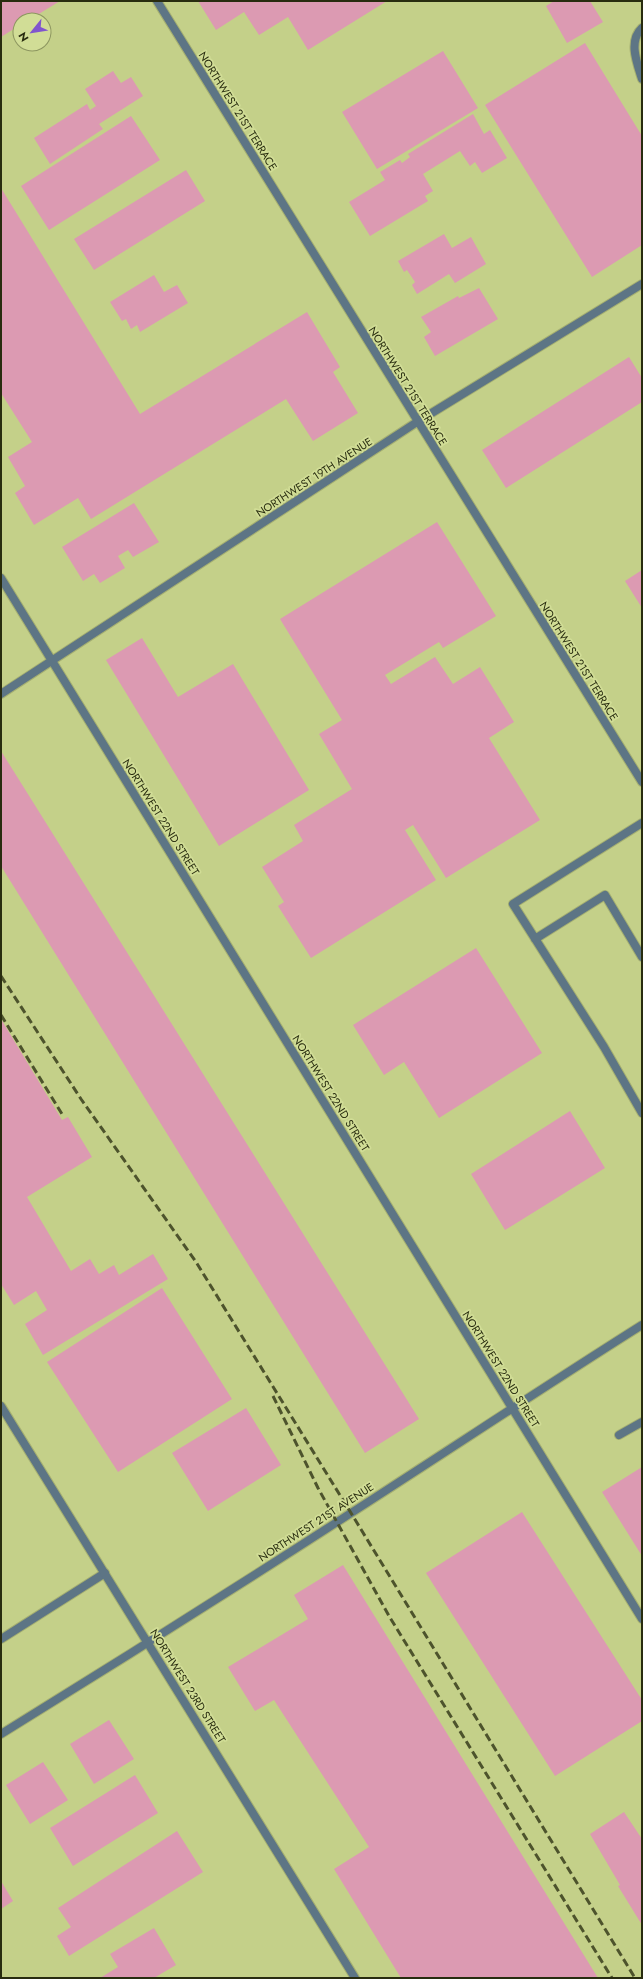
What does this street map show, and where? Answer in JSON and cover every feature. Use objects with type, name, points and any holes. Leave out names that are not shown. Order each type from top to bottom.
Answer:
[{"type":"street","name":"NORTHWEST 21ST TERRACE","points":[[157,1],[417,422],[642,782]]},
{"type":"street","points":[[642,28],[635,39],[634,50],[642,79]]},
{"type":"street","name":"NORTHWEST 19TH AVENUE","points":[[1,694],[417,422],[642,284]]},
{"type":"street","name":"NORTHWEST 22ND STREET","points":[[1,578],[642,1619]]},
{"type":"street","points":[[642,823],[514,904],[604,1047],[642,1113]]},
{"type":"street","points":[[535,939],[605,895],[642,957]]},
{"type":"street","name":"NORTHWEST 21ST AVENUE","points":[[1,1734],[336,1523],[511,1407],[642,1325]]},
{"type":"street","name":"NORTHWEST 23RD STREET","points":[[1,1406],[149,1642],[355,1978]]},
{"type":"street","points":[[620,1435],[642,1422]]},
{"type":"street","points":[[1,1639],[105,1573]]},
{"type":"building","points":[[1,1],[60,1],[42,12],[12,12],[12,30],[1,37]]},
{"type":"building","points":[[198,1],[387,1],[308,50],[288,17],[259,35],[244,12],[216,30]]},
{"type":"building","points":[[554,1],[590,1],[603,22],[567,43],[546,6]]},
{"type":"building","points":[[585,43],[642,136],[642,245],[592,277],[485,105]]},
{"type":"building","points":[[443,51],[478,108],[377,169],[342,112]]},
{"type":"building","points":[[113,71],[121,83],[131,77],[143,96],[99,124],[103,129],[50,164],[34,138],[87,104],[90,110],[96,106],[85,89]]},
{"type":"building","points":[[473,114],[484,134],[490,130],[507,158],[482,173],[475,162],[470,166],[460,151],[423,174],[433,191],[425,196],[428,201],[370,236],[349,202],[385,180],[380,172],[400,160],[402,163],[410,157],[408,154]]},
{"type":"building","points":[[131,116],[160,160],[49,230],[21,186]]},
{"type":"building","points":[[186,170],[205,201],[94,270],[74,239]]},
{"type":"building","points":[[1,188],[140,414],[307,312],[340,367],[333,372],[358,413],[313,441],[286,399],[91,519],[78,498],[34,525],[15,493],[25,486],[8,457],[32,442],[1,393]]},
{"type":"building","points":[[444,234],[452,248],[471,237],[486,264],[455,283],[449,274],[417,294],[412,285],[415,282],[407,270],[404,272],[398,261]]},
{"type":"building","points":[[154,275],[164,292],[177,285],[188,303],[140,332],[137,325],[131,329],[126,319],[122,321],[110,302]]},
{"type":"building","points":[[479,288],[498,319],[435,356],[424,337],[431,332],[421,317],[458,296],[459,298]]},
{"type":"building","points":[[629,357],[642,378],[642,402],[506,488],[482,450]]},
{"type":"building","points":[[134,503],[159,542],[133,557],[128,550],[118,556],[125,568],[100,583],[94,574],[83,581],[62,547]]},
{"type":"building","points":[[437,522],[496,616],[443,648],[439,642],[385,675],[391,684],[435,657],[453,684],[480,667],[514,722],[489,738],[540,820],[446,878],[413,825],[405,830],[436,880],[311,958],[278,906],[284,902],[262,867],[303,841],[294,825],[352,789],[319,734],[342,720],[280,619]]},
{"type":"building","points":[[642,570],[642,608],[625,581]]},
{"type":"building","points":[[142,638],[178,697],[233,664],[309,790],[219,846],[106,660]]},
{"type":"building","points":[[1,751],[419,1419],[365,1453],[1,866]]},
{"type":"building","points":[[476,948],[542,1053],[439,1118],[404,1062],[384,1075],[353,1025]]},
{"type":"building","points":[[1,1019],[62,1120],[68,1117],[92,1157],[27,1197],[71,1271],[90,1259],[99,1274],[114,1265],[119,1275],[153,1254],[168,1279],[43,1355],[25,1324],[47,1310],[36,1291],[14,1305],[1,1284]]},
{"type":"building","points":[[570,1111],[605,1168],[505,1230],[471,1174]]},
{"type":"building","points":[[162,1288],[232,1399],[118,1472],[47,1362]]},
{"type":"building","points":[[246,1408],[281,1465],[208,1511],[172,1453]]},
{"type":"building","points":[[642,1467],[642,1556],[602,1492]]},
{"type":"building","points":[[522,1512],[642,1700],[642,1721],[555,1776],[426,1573]]},
{"type":"building","points":[[343,1565],[598,1978],[401,1978],[334,1869],[369,1847],[274,1700],[255,1711],[228,1667],[308,1619],[294,1595]]},
{"type":"building","points":[[109,1720],[134,1759],[94,1784],[70,1744]]},
{"type":"building","points":[[43,1762],[68,1800],[30,1824],[6,1785]]},
{"type":"building","points":[[135,1775],[158,1813],[73,1866],[50,1828]]},
{"type":"building","points":[[624,1812],[642,1839],[642,1925],[618,1886],[620,1885],[590,1834]]},
{"type":"building","points":[[177,1831],[203,1872],[69,1956],[57,1936],[71,1927],[58,1908]]},
{"type":"building","points":[[1,1881],[13,1901],[1,1909]]},
{"type":"building","points":[[154,1928],[176,1965],[154,1978],[100,1978],[118,1967],[110,1954]]},
{"type":"railway","points":[[1,976],[81,1099],[196,1262],[635,1978]]},
{"type":"railway","points":[[1,1015],[62,1114]]},
{"type":"railway","points":[[273,1396],[318,1488],[389,1616],[612,1978]]}]
